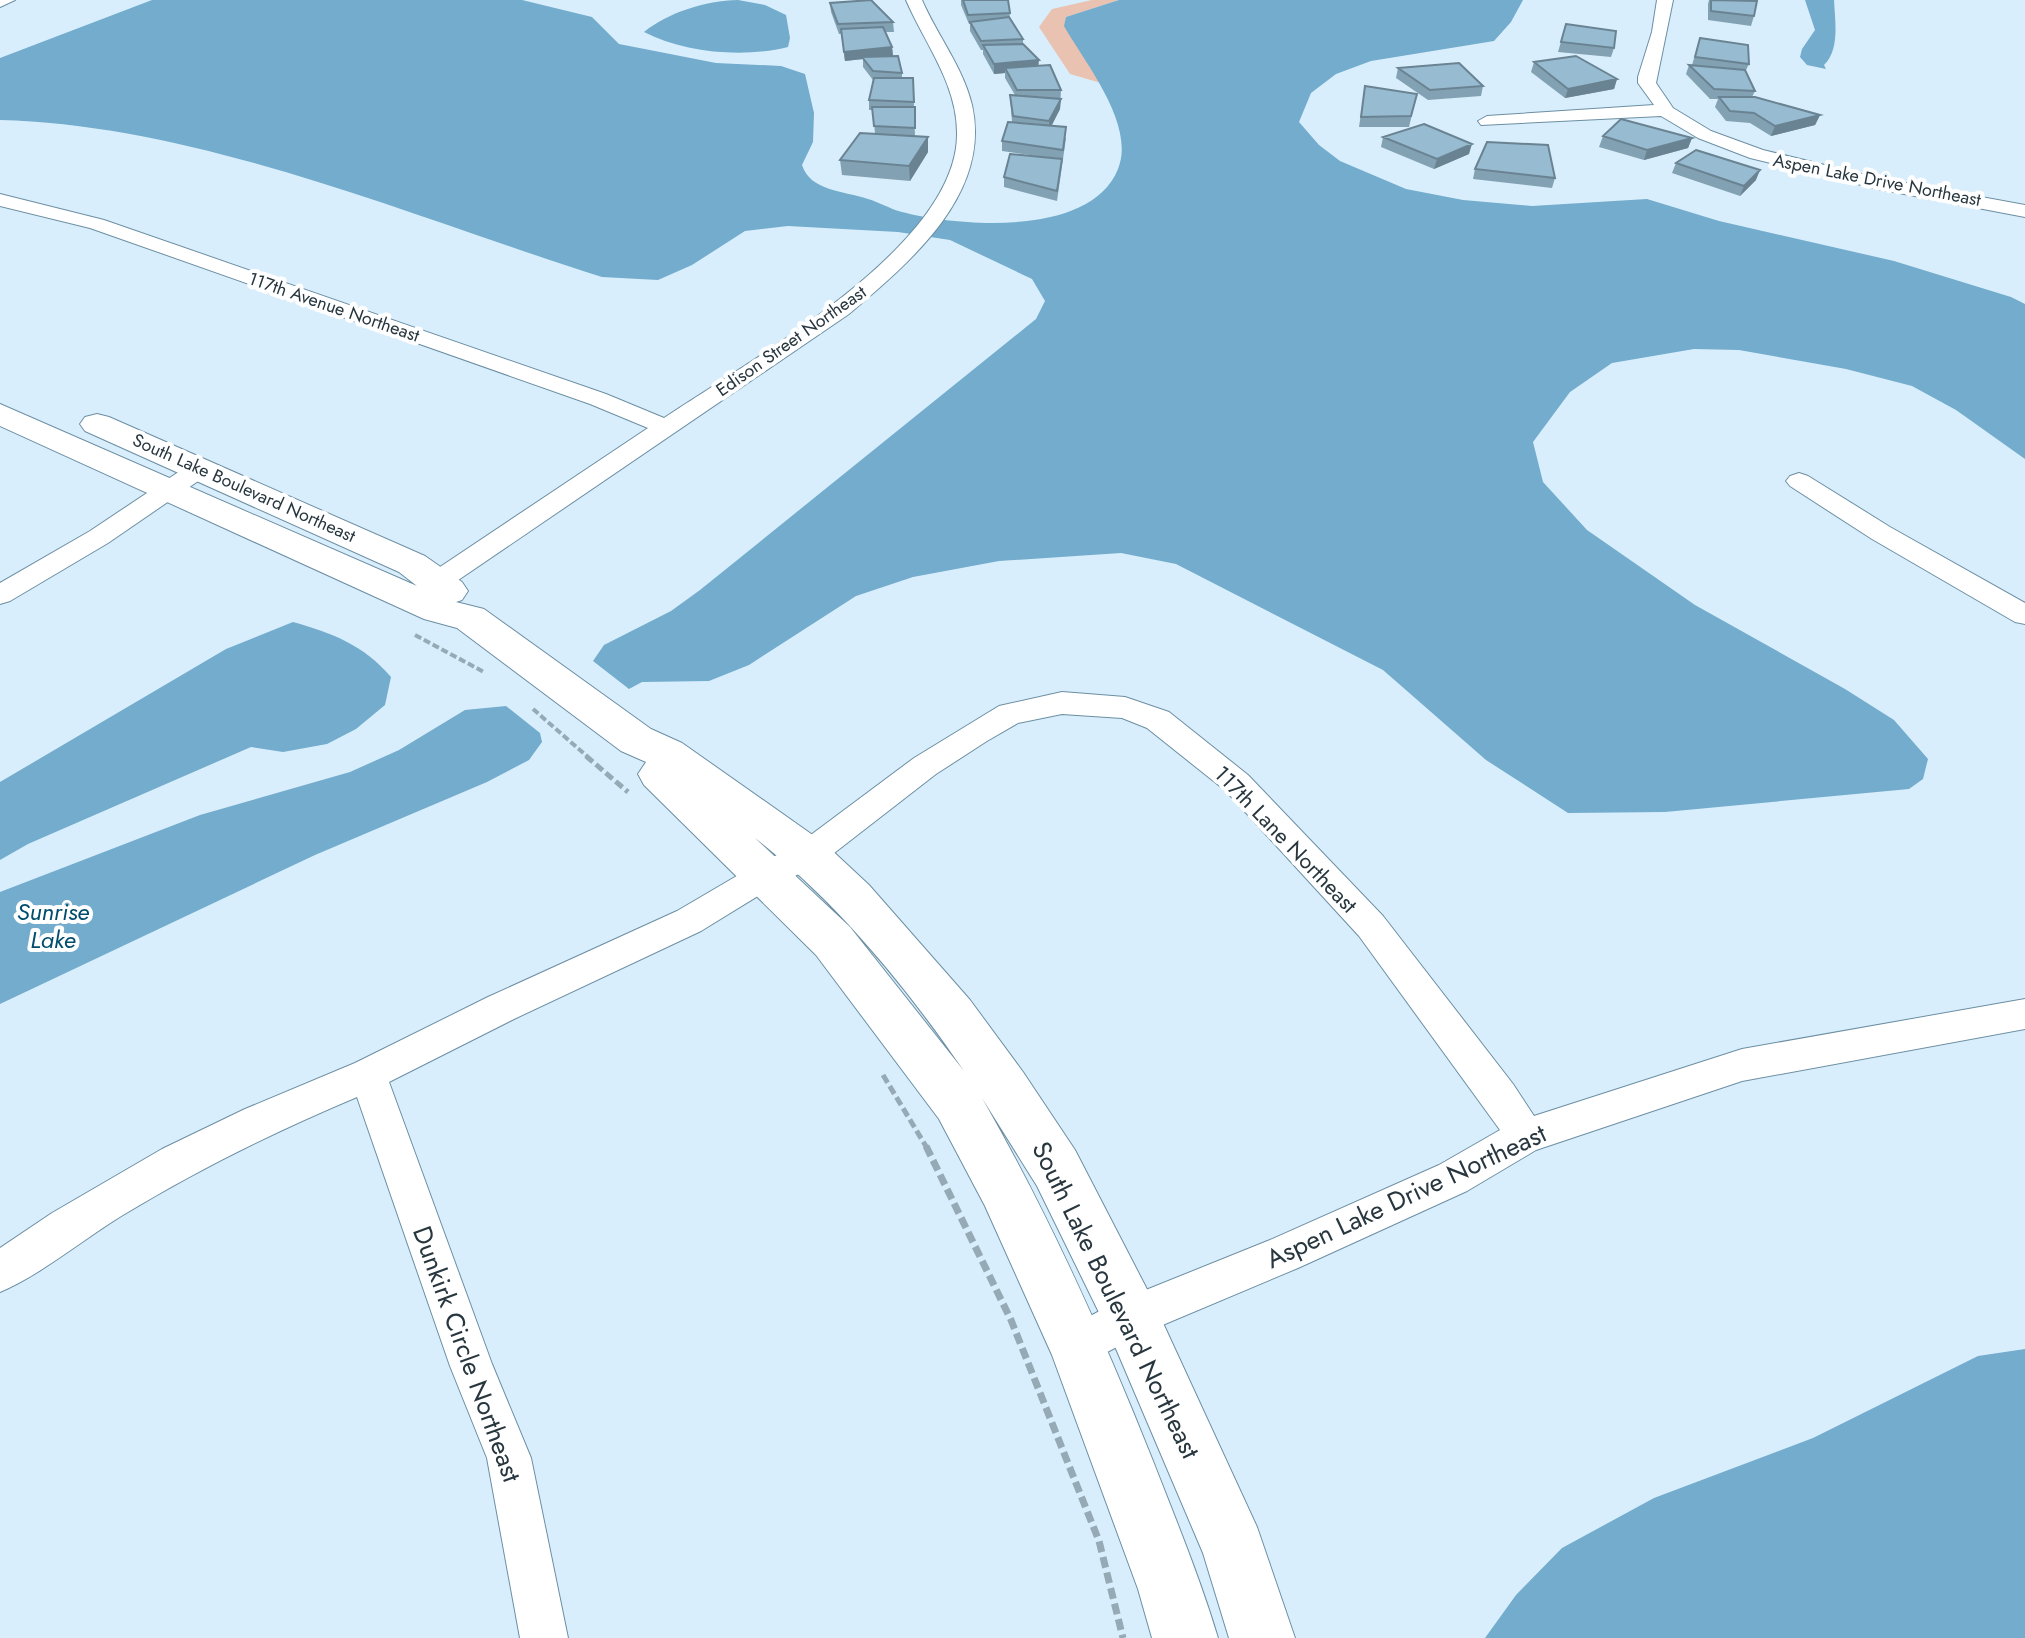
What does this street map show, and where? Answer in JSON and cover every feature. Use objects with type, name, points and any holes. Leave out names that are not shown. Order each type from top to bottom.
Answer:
[{"type":"street","points":[[0,2],[7,0]]},
{"type":"street","name":"Edison Street Northeast","points":[[438,581],[841,309],[907,250],[945,204],[964,155],[966,127],[963,107],[948,66],[914,0]]},
{"type":"street","points":[[1665,0],[1659,38],[1647,74],[1648,84],[1666,110]]},
{"type":"street","points":[[1487,121],[1666,110]]},
{"type":"street","name":"Aspen Lake Drive Northeast","points":[[1666,110],[1709,136],[1762,157],[2025,211]]},
{"type":"street","name":"117th Avenue Northeast","points":[[0,200],[97,224],[598,399],[665,427]]},
{"type":"street","name":"South Lake Boulevard Northeast","points":[[0,384],[144,444],[184,480],[438,610],[470,618],[631,735],[642,759],[786,866],[880,926],[953,1015],[1056,1168],[1131,1317],[1234,1550],[1262,1638]]},
{"type":"street","name":"South Lake Boulevard Northeast","points":[[0,414],[184,480],[339,529],[412,564],[438,581],[459,601],[470,618]]},
{"type":"street","points":[[0,595],[99,537],[184,480]]},
{"type":"street","points":[[1799,481],[1881,533],[2025,615]]},
{"type":"street","name":"117th Lane Northeast","points":[[786,866],[925,766],[1010,714],[1062,703],[1095,703],[1125,708],[1158,720],[1237,783],[1371,926],[1500,1096],[1525,1136]]},
{"type":"street","points":[[0,1272],[66,1227],[176,1162],[258,1121],[368,1075],[501,1008],[689,921],[786,866]]},
{"type":"street","name":"South Lake Boulevard Northeast","points":[[786,866],[833,941],[957,1102],[1004,1188],[1078,1346],[1171,1589],[1185,1638]]},
{"type":"street","name":"Aspen Lake Drive Northeast","points":[[1078,1346],[1131,1317],[1284,1254],[1453,1178],[1525,1136],[1742,1065],[2025,1014]]},
{"type":"street","name":"Dunkirk Circle Northeast","points":[[368,1075],[471,1366],[509,1458],[544,1638]]},
{"type":"path","points":[[527,704],[581,748],[636,800]]},
{"type":"path","points":[[880,1071],[919,1132],[1011,1320],[1099,1541],[1123,1638]]},
{"type":"shaded area","points":[[1092,0],[1119,0],[1066,17],[1065,26],[1101,83],[1070,74],[1039,27],[1052,9]]},
{"type":"water","points":[[152,0],[522,0],[592,17],[619,44],[716,63],[781,66],[805,74],[814,113],[813,142],[802,165],[812,180],[829,189],[872,200],[902,212],[989,223],[1022,222],[1081,207],[1103,191],[1118,169],[1122,152],[1114,114],[1106,95],[1064,26],[1066,17],[1119,0],[1523,0],[1511,22],[1494,41],[1371,61],[1336,74],[1311,93],[1299,122],[1319,145],[1340,161],[1406,189],[1463,200],[1532,206],[1647,199],[1719,221],[1894,261],[2025,304],[2025,459],[1956,410],[1912,386],[1846,369],[1739,350],[1694,349],[1612,363],[1570,392],[1533,442],[1543,482],[1587,530],[1695,605],[1894,720],[1928,759],[1923,779],[1909,789],[1665,812],[1568,813],[1486,760],[1383,670],[1176,564],[1121,553],[999,561],[913,577],[856,596],[749,665],[709,681],[642,682],[629,689],[593,661],[604,645],[671,611],[700,590],[1036,319],[1045,301],[1032,279],[950,240],[898,232],[788,226],[745,231],[692,265],[658,280],[602,277],[381,202],[228,156],[152,138],[75,126],[0,120],[0,58]]},
{"type":"water","points":[[738,0],[765,5],[786,15],[790,38],[788,47],[753,52],[714,52],[677,45],[644,32],[688,9]]},
{"type":"water","points":[[1805,0],[1834,0],[1834,43],[1824,65],[1826,69],[1807,65],[1800,57],[1815,30]]},
{"type":"water","points":[[293,622],[346,642],[370,656],[391,677],[385,705],[356,729],[327,744],[283,752],[251,747],[28,844],[0,860],[0,782],[226,649]]},
{"type":"water","name":"Sunrise Lake","points":[[506,706],[540,733],[542,742],[529,760],[487,782],[315,855],[0,1004],[0,892],[200,815],[350,772],[399,750],[465,710]]},
{"type":"water","points":[[2025,1349],[2025,1638],[1485,1638],[1516,1595],[1562,1548],[1654,1498],[1813,1438],[1978,1356]]},
{"type":"building","points":[[871,0],[893,22],[838,24],[830,3]]},
{"type":"building","points":[[963,0],[1008,0],[1010,13],[968,15]]},
{"type":"building","points":[[1711,0],[1757,1],[1754,16],[1711,11]]},
{"type":"building","points":[[1009,17],[1023,39],[981,41],[970,22]]},
{"type":"building","points":[[1566,24],[1616,31],[1614,48],[1561,42]]},
{"type":"building","points":[[883,27],[892,47],[844,52],[841,29]]},
{"type":"building","points":[[1700,38],[1748,45],[1749,64],[1695,57]]},
{"type":"building","points":[[1023,44],[1039,60],[994,64],[983,45]]},
{"type":"building","points":[[898,56],[902,73],[873,71],[862,57]]},
{"type":"building","points":[[1576,56],[1617,79],[1568,89],[1534,62]]},
{"type":"building","points":[[1459,63],[1483,86],[1430,90],[1398,68]]},
{"type":"building","points":[[1050,65],[1061,90],[1017,90],[1005,68]]},
{"type":"building","points":[[1689,65],[1745,70],[1755,91],[1714,89]]},
{"type":"building","points":[[874,78],[913,78],[914,102],[869,100]]},
{"type":"building","points":[[1365,86],[1417,94],[1411,116],[1361,117]]},
{"type":"building","points":[[1010,95],[1061,99],[1049,121],[1013,116]]},
{"type":"building","points":[[1719,97],[1755,97],[1820,115],[1775,126],[1754,113],[1730,111]]},
{"type":"building","points":[[872,107],[915,107],[915,128],[874,126]]},
{"type":"building","points":[[1621,119],[1692,138],[1647,150],[1603,136]]},
{"type":"building","points":[[1008,122],[1066,127],[1063,150],[1002,141]]},
{"type":"building","points":[[1424,124],[1472,144],[1437,159],[1383,137]]},
{"type":"building","points":[[860,133],[928,137],[909,166],[840,160]]},
{"type":"building","points":[[1487,142],[1548,145],[1555,178],[1475,169]]},
{"type":"building","points":[[1696,150],[1760,170],[1744,186],[1676,163]]},
{"type":"building","points":[[1010,154],[1062,159],[1057,191],[1004,177]]}]
